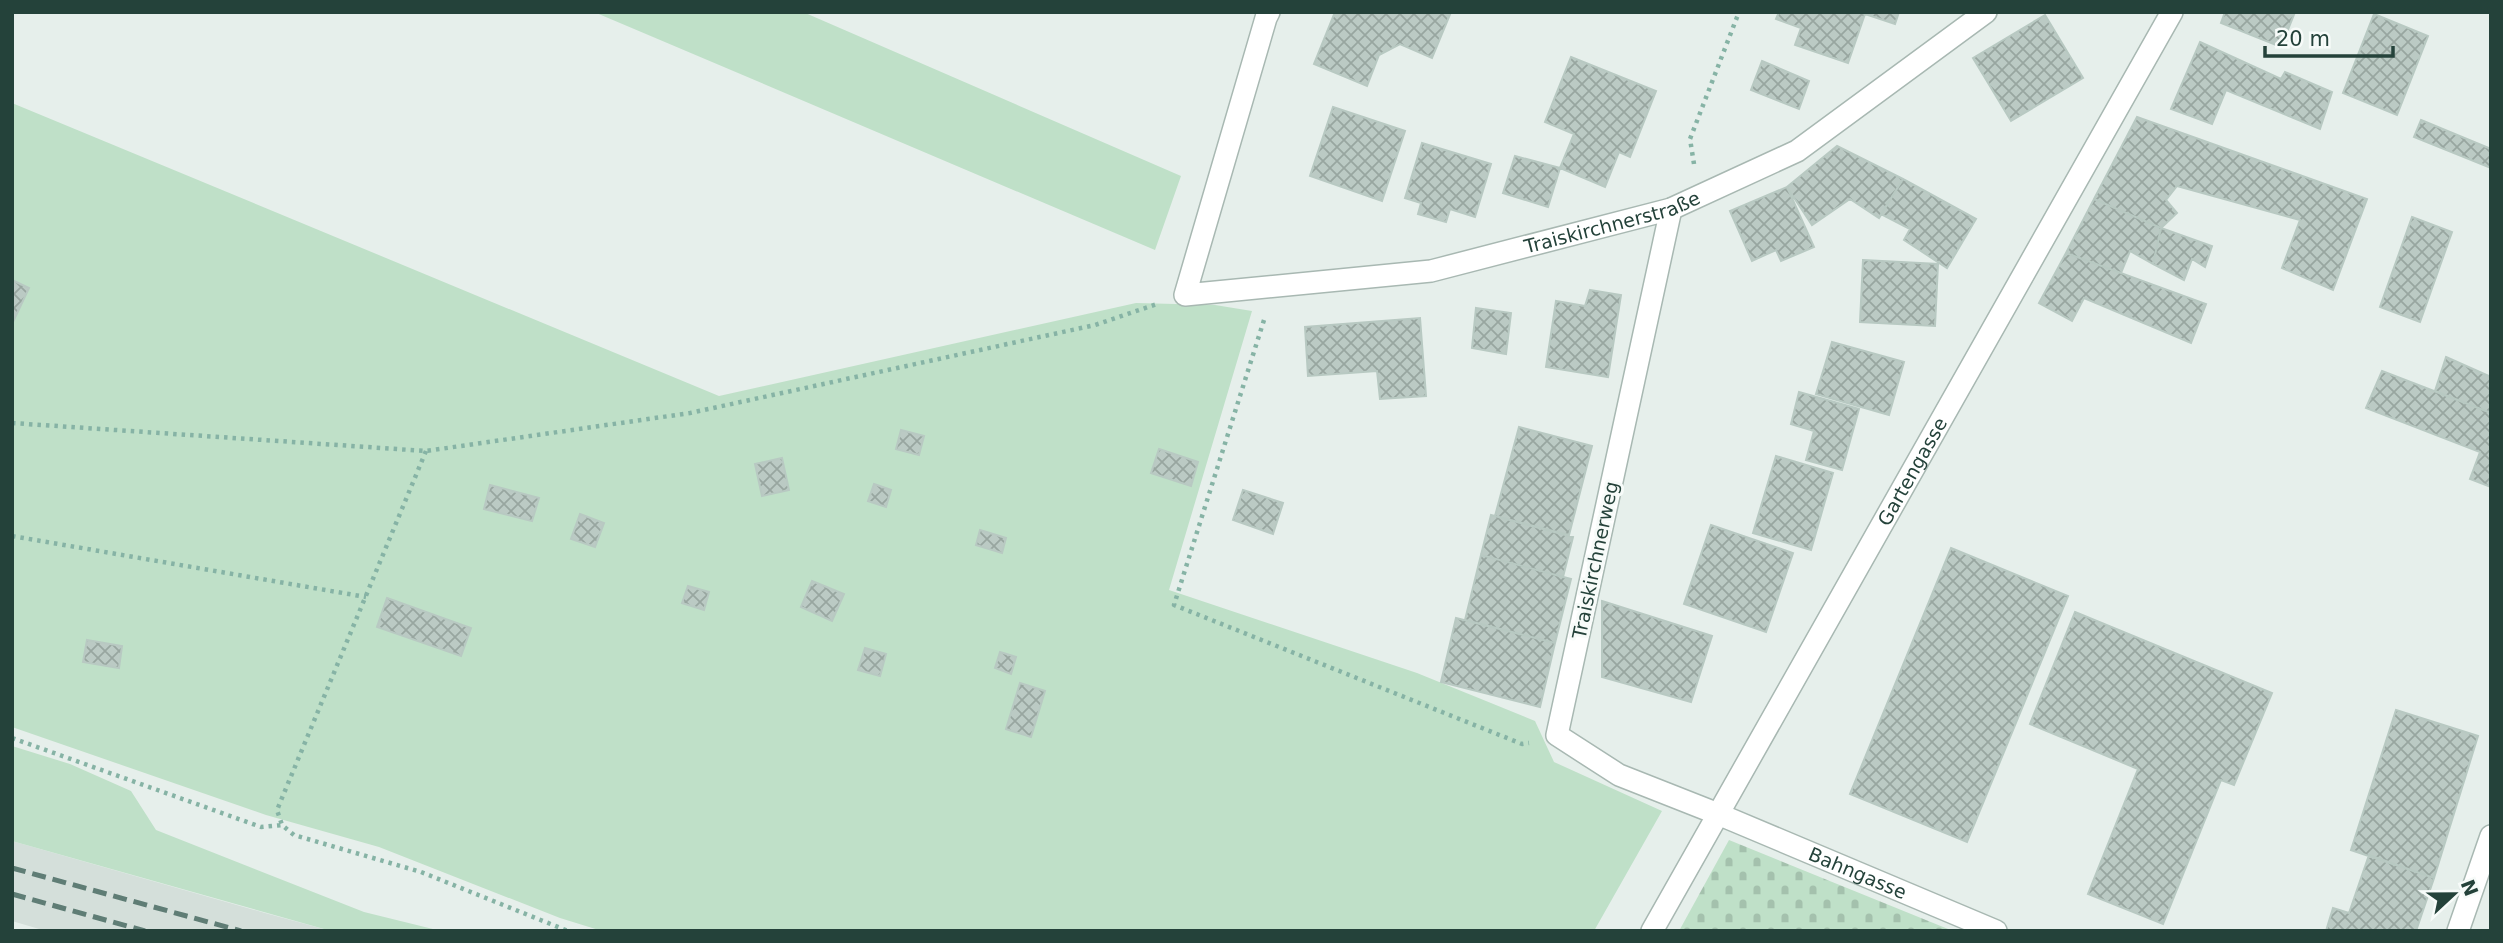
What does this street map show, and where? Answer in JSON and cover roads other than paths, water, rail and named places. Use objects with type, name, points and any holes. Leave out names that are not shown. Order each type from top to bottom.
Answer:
[{"type":"street","name":"Traiskirchnerstraße","points":[[1269,12],[1185,295],[1431,271],[1671,209],[1797,151],[1986,12]]},
{"type":"street","name":"Gartengasse","points":[[1652,931],[2172,12]]},
{"type":"street","name":"Traiskirchnerweg","points":[[1671,209],[1557,735],[1619,775],[1718,814]]},
{"type":"street","name":"Bahngasse","points":[[1718,814],[1996,931]]},
{"type":"street","points":[[2458,931],[2491,836]]},
{"type":"railway","points":[[12,868],[241,931]]},
{"type":"railway","points":[[12,894],[145,931]]}]
